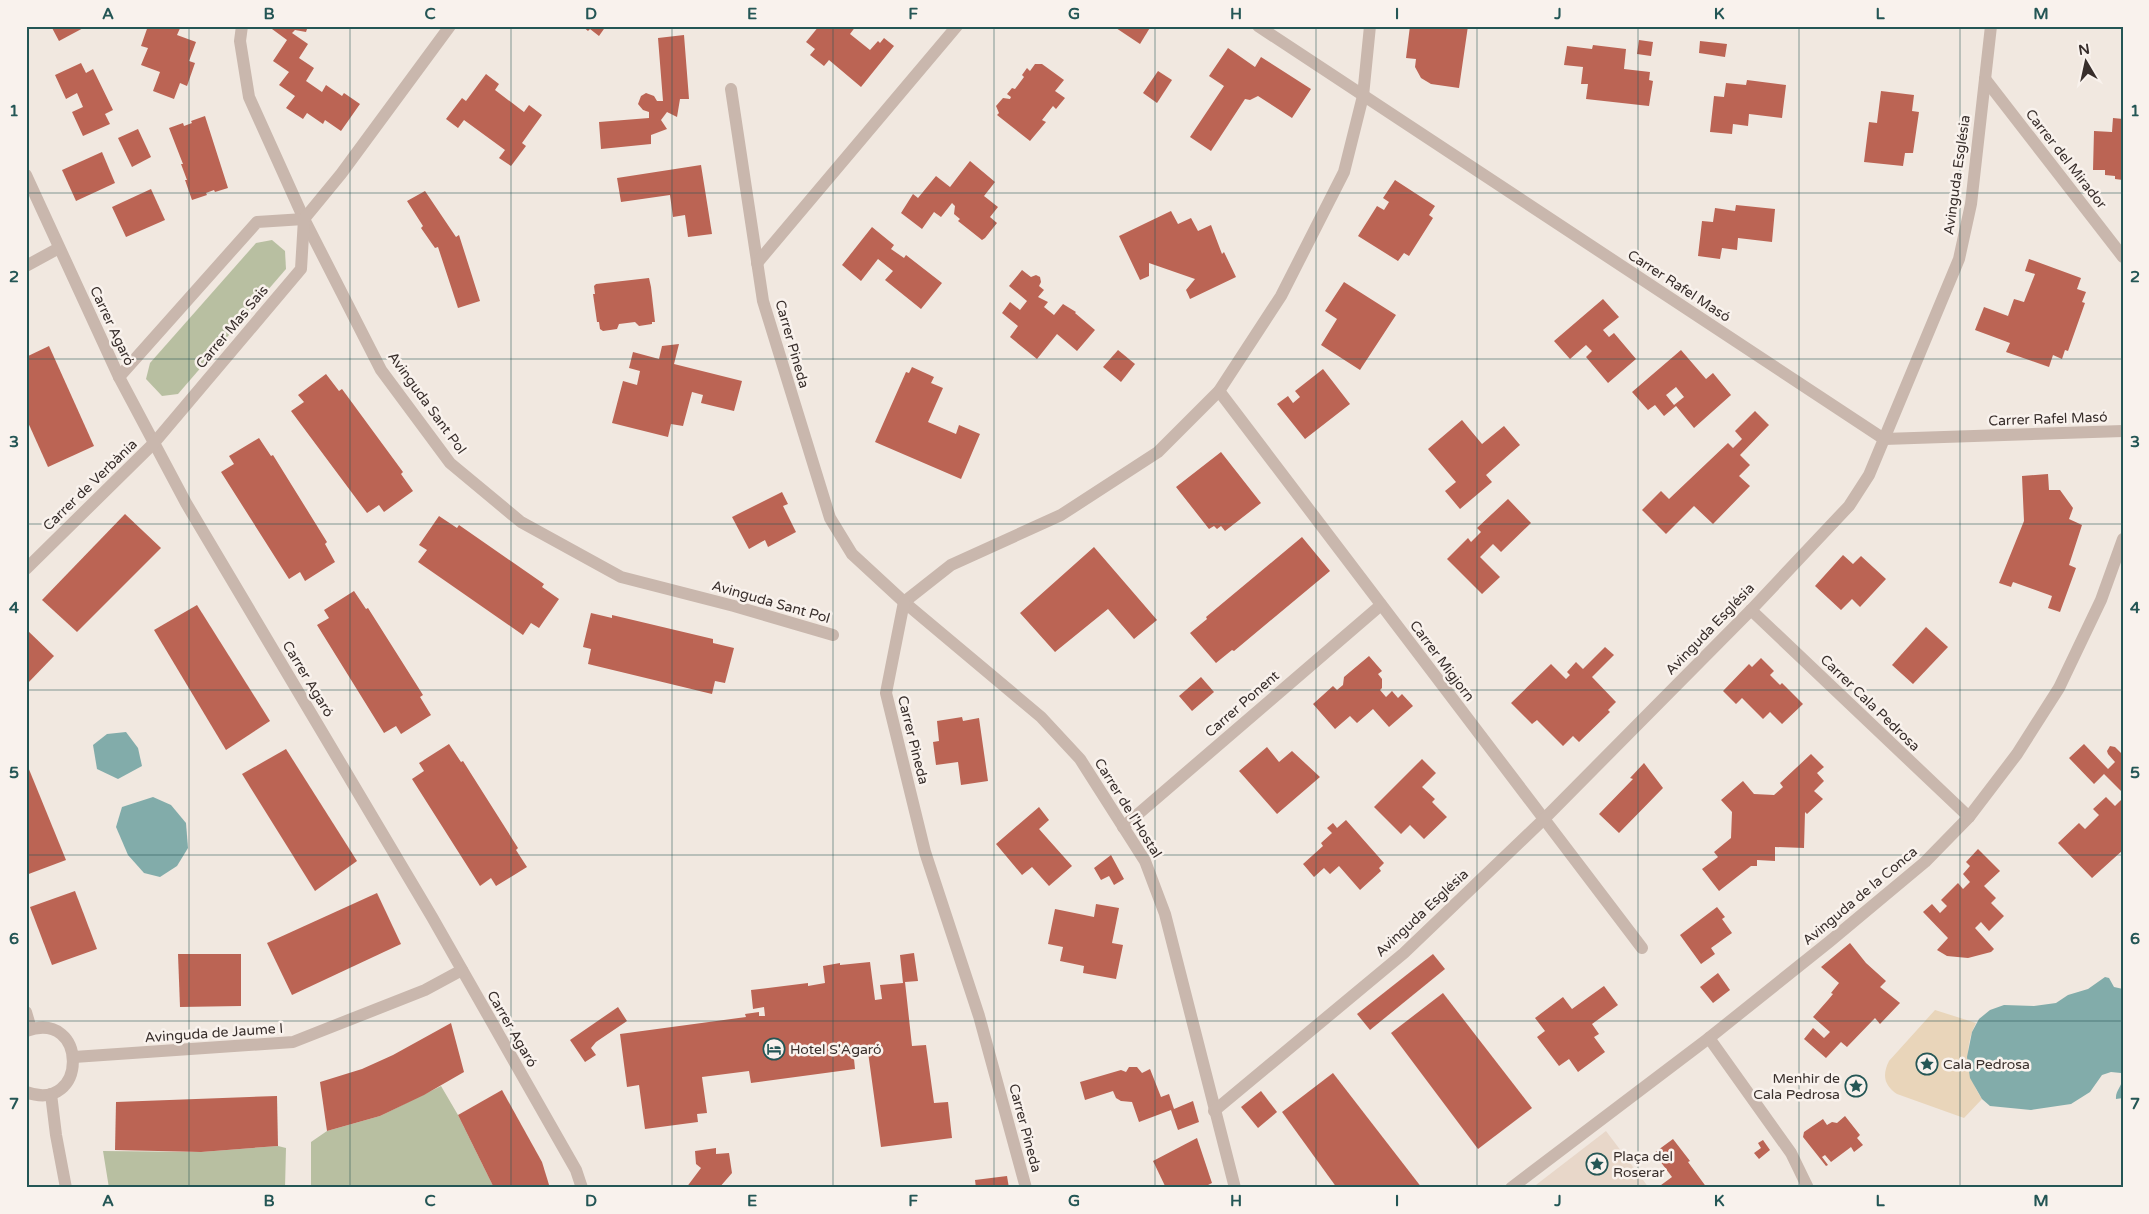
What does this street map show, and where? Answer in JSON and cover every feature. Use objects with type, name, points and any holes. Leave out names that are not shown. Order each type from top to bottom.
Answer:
[{"type":"street","name":"Avinguda Sant Pol","points":[[242,26],[240,41],[249,97],[304,219],[382,370],[450,463],[521,522],[621,577],[734,606],[833,636]]},
{"type":"street","points":[[119,377],[257,222],[304,219],[341,174],[450,26]]},
{"type":"street","points":[[757,263],[957,26]]},
{"type":"street","name":"Carrer Rafel Masó","points":[[1258,26],[1884,439],[2123,431]]},
{"type":"street","points":[[904,602],[951,565],[1061,515],[1158,452],[1219,391],[1281,296],[1344,172],[1363,96],[1370,26]]},
{"type":"street","name":"Avinguda Església","points":[[1214,1110],[1404,953],[1543,820],[1751,610],[1849,506],[1869,475],[1960,259],[1971,204],[1991,26]]},
{"type":"street","name":"Carrer del Mirador","points":[[1985,79],[2123,257]]},
{"type":"street","name":"Carrer Pineda","points":[[731,89],[763,301],[830,518],[852,554],[904,602],[886,693],[925,852],[979,1016],[1026,1188]]},
{"type":"street","name":"Carrer Agaró","points":[[26,175],[119,377],[186,503],[462,970],[576,1170],[582,1188]]},
{"type":"street","name":"Carrer Mas Sais","points":[[154,444],[301,270],[304,219]]},
{"type":"street","points":[[26,266],[59,248]]},
{"type":"street","name":"Carrer Migjorn","points":[[1219,391],[1642,948]]},
{"type":"street","name":"Carrer de Verbània","points":[[26,569],[154,444]]},
{"type":"street","name":"Avinguda de la Conca","points":[[1511,1188],[1709,1038],[1925,862],[1969,817],[2017,754],[2059,688],[2101,600],[2123,538]]},
{"type":"street","name":"Carrer de l'Hostal","points":[[904,602],[1041,717],[1080,759],[1145,861],[1165,914],[1235,1188]]},
{"type":"street","name":"Carrer Ponent","points":[[1123,827],[1381,605]]},
{"type":"street","name":"Carrer Cala Pedrosa","points":[[1751,610],[1969,817]]},
{"type":"street","name":"Avinguda de Jaume I","points":[[74,1056],[293,1042],[425,990],[462,970]]},
{"type":"street","points":[[26,1012],[29,1030],[46,1028],[59,1033],[69,1043],[74,1056],[74,1066],[67,1083],[51,1094],[42,1095],[26,1092]]},
{"type":"street","points":[[1709,1038],[1791,1154],[1808,1188]]},
{"type":"street","points":[[51,1094],[56,1135],[66,1188]]},
{"type":"green space","points":[[272,240],[285,251],[286,269],[178,394],[162,396],[146,379],[150,363],[256,243]]},
{"type":"green space","points":[[441,1086],[458,1115],[494,1188],[311,1188],[311,1142],[327,1131],[380,1116]]},
{"type":"green space","points":[[278,1146],[286,1148],[285,1188],[109,1188],[103,1151],[201,1152]]},
{"type":"sand","name":"Cala Pedrosa","points":[[1935,1010],[1976,1023],[1969,1042],[1968,1062],[1973,1081],[1982,1099],[1964,1118],[1897,1094],[1887,1083],[1885,1071],[1889,1061]]},
{"type":"shaded area","name":"Plaça del Roserar","points":[[1606,1131],[1649,1188],[1532,1188],[1593,1141]]},
{"type":"water","points":[[126,732],[138,748],[142,766],[118,779],[97,769],[93,745],[107,734]]},
{"type":"water","points":[[153,797],[171,805],[186,823],[188,848],[177,866],[160,877],[144,873],[128,855],[116,827],[122,807]]},
{"type":"water","points":[[2105,977],[2109,978],[2114,987],[2123,989],[2123,1098],[2116,1099],[2122,1080],[2121,1073],[2111,1072],[2102,1075],[2090,1092],[2071,1104],[2031,1110],[1990,1106],[1982,1099],[1970,1078],[1967,1057],[1972,1032],[1979,1019],[1990,1010],[2004,1005],[2034,1006],[2056,1003],[2068,995],[2088,989]]},
{"type":"building","points":[[51,26],[87,26],[59,41]]},
{"type":"building","points":[[148,26],[181,26],[177,35],[196,42],[189,61],[195,63],[187,86],[180,83],[174,99],[153,91],[160,72],[141,65],[148,48],[141,46]]},
{"type":"building","points":[[273,26],[308,26],[306,32],[295,30],[292,33],[308,44],[299,58],[314,68],[306,81],[322,92],[326,85],[342,96],[344,93],[360,104],[341,131],[325,120],[323,124],[307,113],[303,119],[286,108],[295,96],[279,85],[289,72],[273,61],[287,40],[272,29]]},
{"type":"building","points":[[582,26],[606,26],[599,36]]},
{"type":"building","points":[[819,26],[856,26],[850,34],[870,50],[878,41],[880,43],[884,38],[894,46],[861,87],[829,60],[824,66],[810,55],[815,49],[806,42]]},
{"type":"building","points":[[1113,26],[1151,26],[1140,44]]},
{"type":"building","points":[[1410,26],[1468,26],[1459,88],[1431,84],[1421,78],[1415,67],[1416,59],[1406,58]]},
{"type":"building","points":[[684,35],[689,99],[680,99],[677,117],[667,112],[661,120],[667,129],[651,135],[651,144],[601,149],[599,122],[649,118],[649,112],[643,110],[638,104],[641,96],[646,93],[654,96],[657,101],[663,101],[658,38]]},
{"type":"building","points":[[1639,40],[1653,42],[1651,56],[1637,54]]},
{"type":"building","points":[[1700,41],[1727,44],[1725,57],[1699,53]]},
{"type":"building","points":[[1593,45],[1626,49],[1624,69],[1650,72],[1649,80],[1653,81],[1649,106],[1586,99],[1588,84],[1581,84],[1583,67],[1564,65],[1567,46],[1592,49]]},
{"type":"building","points":[[1228,48],[1255,67],[1261,57],[1311,89],[1292,118],[1258,96],[1250,100],[1245,99],[1211,151],[1190,137],[1224,86],[1209,76]]},
{"type":"building","points":[[81,63],[86,73],[93,69],[113,110],[105,114],[110,124],[83,136],[72,112],[83,107],[77,93],[66,99],[55,75]]},
{"type":"building","points":[[1035,64],[1042,64],[1064,80],[1055,91],[1065,98],[1056,109],[1053,106],[1042,120],[1046,122],[1030,141],[997,115],[999,113],[996,106],[1003,98],[1010,99],[1011,97],[1007,94],[1012,88],[1015,89],[1024,77],[1022,75],[1027,68],[1030,71]]},
{"type":"building","points":[[1158,71],[1172,80],[1157,103],[1143,93]]},
{"type":"building","points":[[486,74],[499,84],[495,90],[524,112],[529,105],[542,115],[522,143],[526,146],[511,166],[499,158],[505,150],[464,120],[458,128],[446,119],[462,98],[466,101]]},
{"type":"building","points":[[1747,80],[1786,85],[1782,118],[1749,114],[1748,126],[1733,124],[1732,134],[1710,132],[1714,96],[1724,97],[1726,83],[1746,85]]},
{"type":"building","points":[[1881,91],[1914,95],[1912,111],[1919,112],[1913,153],[1905,153],[1903,166],[1864,162],[1869,122],[1877,123]]},
{"type":"building","points":[[205,116],[228,188],[215,192],[214,190],[206,193],[207,195],[192,200],[181,164],[183,164],[169,128],[183,123],[184,126],[192,123],[191,121]]},
{"type":"building","points":[[2113,118],[2123,119],[2123,180],[2115,179],[2115,176],[2105,175],[2105,170],[2093,170],[2094,131],[2112,132]]},
{"type":"building","points":[[138,129],[151,157],[132,167],[118,138]]},
{"type":"building","points":[[102,152],[115,183],[76,201],[62,170]]},
{"type":"building","points":[[970,161],[995,182],[984,196],[998,207],[990,217],[997,223],[985,238],[982,240],[958,221],[960,219],[954,214],[955,206],[952,203],[941,217],[934,212],[922,229],[901,213],[913,194],[918,198],[936,176],[950,187]]},
{"type":"building","points":[[701,165],[712,234],[688,237],[685,215],[673,217],[670,195],[621,202],[617,178]]},
{"type":"building","points":[[1395,180],[1435,206],[1429,215],[1433,218],[1409,256],[1404,253],[1398,261],[1358,236],[1377,206],[1384,210],[1389,202],[1383,198]]},
{"type":"building","points":[[151,189],[165,220],[126,237],[112,207]]},
{"type":"building","points":[[425,191],[456,237],[459,235],[480,301],[458,308],[438,247],[435,248],[421,228],[423,226],[407,201]]},
{"type":"building","points":[[1736,205],[1775,209],[1772,242],[1738,238],[1737,250],[1722,248],[1720,259],[1698,256],[1702,221],[1713,222],[1715,208],[1735,211]]},
{"type":"building","points":[[1171,211],[1178,224],[1191,218],[1198,231],[1211,225],[1222,254],[1224,252],[1236,277],[1190,299],[1186,290],[1195,279],[1149,263],[1149,276],[1140,280],[1119,236]]},
{"type":"building","points":[[872,227],[894,245],[891,249],[904,258],[906,255],[942,283],[921,309],[885,280],[893,271],[878,259],[861,281],[842,265]]},
{"type":"building","points":[[2029,259],[2081,278],[2077,289],[2086,292],[2082,302],[2085,303],[2068,351],[2065,350],[2062,359],[2053,355],[2049,367],[2006,352],[2010,343],[1975,330],[1984,307],[2008,316],[2014,299],[2024,302],[2035,274],[2025,271]]},
{"type":"building","points":[[1022,270],[1031,277],[1036,275],[1040,277],[1041,282],[1039,286],[1044,290],[1038,297],[1048,302],[1044,307],[1054,315],[1063,304],[1076,312],[1095,330],[1077,351],[1057,334],[1037,359],[1010,337],[1018,326],[1002,313],[1010,302],[1020,310],[1027,301],[1009,286]]},
{"type":"building","points":[[649,278],[655,322],[639,326],[635,322],[619,324],[617,329],[603,331],[600,329],[599,322],[597,322],[593,294],[595,294],[594,286],[596,284]]},
{"type":"building","points":[[1344,282],[1396,315],[1360,370],[1321,345],[1337,319],[1325,311]]},
{"type":"building","points":[[1603,299],[1619,317],[1603,330],[1609,337],[1614,333],[1636,359],[1608,383],[1586,357],[1592,351],[1586,345],[1570,359],[1554,341]]},
{"type":"building","points":[[679,344],[674,364],[742,381],[734,411],[701,403],[703,395],[692,392],[683,426],[671,424],[668,437],[612,423],[623,381],[637,385],[640,371],[629,368],[633,352],[659,359],[662,346]]},
{"type":"building","points":[[49,346],[94,446],[48,467],[26,418],[26,357]]},
{"type":"building","points":[[1118,350],[1135,364],[1121,382],[1103,367]]},
{"type":"building","points":[[1681,350],[1706,379],[1713,373],[1731,395],[1694,428],[1676,406],[1664,416],[1655,405],[1648,410],[1632,392]],"holes":[[[1676,387],[1684,397],[1674,405],[1666,395]]]},
{"type":"building","points":[[912,367],[934,377],[931,383],[943,388],[928,422],[956,434],[959,425],[980,434],[961,479],[875,442],[906,372],[909,373]]},
{"type":"building","points":[[1323,369],[1350,404],[1305,439],[1277,404],[1288,396],[1293,403],[1300,397],[1295,391]]},
{"type":"building","points":[[326,374],[339,391],[342,389],[403,472],[401,474],[413,491],[384,512],[379,505],[367,513],[291,411],[304,402],[298,395]]},
{"type":"building","points":[[1755,411],[1769,425],[1740,455],[1750,465],[1739,476],[1750,486],[1713,524],[1694,506],[1666,534],[1642,510],[1661,491],[1669,499],[1728,443],[1733,448],[1742,439],[1735,431]]},
{"type":"building","points":[[1462,420],[1482,444],[1504,426],[1520,445],[1486,475],[1492,482],[1460,509],[1445,491],[1456,482],[1428,449]]},
{"type":"building","points":[[259,438],[271,456],[273,455],[327,542],[325,544],[335,562],[305,581],[300,572],[289,579],[221,472],[234,464],[229,456]]},
{"type":"building","points":[[1221,452],[1261,503],[1225,531],[1221,526],[1217,529],[1214,526],[1209,529],[1176,487]]},
{"type":"building","points":[[2048,474],[2049,490],[2060,490],[2073,508],[2069,519],[2082,525],[2069,565],[2076,568],[2060,612],[2048,608],[2052,596],[2013,582],[2011,587],[1999,583],[2024,521],[2022,476]]},
{"type":"building","points":[[782,492],[788,504],[783,506],[796,532],[768,547],[765,540],[749,549],[732,517]]},
{"type":"building","points":[[1508,499],[1531,523],[1501,552],[1493,544],[1480,557],[1500,577],[1482,594],[1447,559],[1468,538],[1471,542],[1481,532],[1477,528]]},
{"type":"building","points":[[125,514],[161,548],[77,632],[42,600]]},
{"type":"building","points":[[439,516],[457,528],[459,525],[544,584],[542,587],[559,599],[539,628],[531,623],[523,635],[418,562],[427,550],[419,545]]},
{"type":"building","points":[[1302,537],[1330,571],[1234,651],[1232,650],[1216,663],[1190,633],[1207,619],[1206,617]]},
{"type":"building","points":[[1094,547],[1157,620],[1134,639],[1108,609],[1055,652],[1020,613]]},
{"type":"building","points":[[1843,555],[1853,564],[1861,556],[1886,579],[1860,607],[1852,599],[1841,610],[1815,586]]},
{"type":"building","points":[[354,591],[366,609],[368,608],[423,695],[420,697],[431,715],[401,734],[396,726],[384,733],[317,625],[329,618],[324,610]]},
{"type":"building","points":[[197,605],[270,721],[226,750],[154,630]]},
{"type":"building","points":[[591,613],[612,618],[612,615],[713,639],[713,643],[734,648],[725,683],[715,681],[712,694],[588,664],[591,649],[583,647]]},
{"type":"building","points":[[1926,627],[1948,647],[1913,684],[1892,665]]},
{"type":"building","points":[[26,629],[54,656],[26,685]]},
{"type":"building","points":[[1605,647],[1614,655],[1592,677],[1616,702],[1608,710],[1610,712],[1579,742],[1573,736],[1563,746],[1537,720],[1532,724],[1511,703],[1551,664],[1566,679],[1570,675],[1567,672],[1576,662],[1583,669]]},
{"type":"building","points":[[1369,656],[1382,671],[1378,674],[1382,679],[1382,688],[1380,690],[1386,697],[1392,691],[1398,698],[1402,694],[1413,706],[1389,727],[1373,709],[1357,723],[1350,716],[1335,729],[1313,704],[1333,686],[1337,690],[1343,685],[1344,677]]},
{"type":"building","points":[[1761,658],[1774,671],[1770,675],[1780,685],[1782,683],[1803,704],[1782,724],[1770,712],[1763,719],[1742,698],[1736,704],[1723,691],[1749,664],[1752,667]]},
{"type":"building","points":[[1201,677],[1214,692],[1192,711],[1179,696]]},
{"type":"building","points":[[962,717],[963,721],[979,718],[988,781],[961,785],[958,762],[936,765],[933,742],[939,741],[937,721]]},
{"type":"building","points":[[449,744],[461,762],[463,761],[518,848],[516,850],[527,867],[496,886],[491,878],[480,886],[412,779],[424,771],[419,763]]},
{"type":"building","points":[[2084,744],[2108,769],[2115,762],[2107,751],[2110,746],[2115,747],[2123,755],[2123,793],[2104,774],[2094,784],[2069,758]]},
{"type":"building","points":[[1267,747],[1279,762],[1292,751],[1320,777],[1277,814],[1239,771]]},
{"type":"building","points":[[286,749],[357,861],[315,891],[242,774]]},
{"type":"building","points":[[1811,754],[1824,767],[1817,773],[1824,781],[1814,791],[1823,799],[1807,814],[1805,812],[1804,848],[1775,847],[1775,861],[1757,860],[1757,866],[1751,866],[1719,891],[1702,869],[1718,857],[1714,852],[1731,838],[1732,812],[1721,800],[1743,781],[1754,794],[1774,795],[1783,787],[1780,783]]},
{"type":"building","points":[[1422,759],[1436,773],[1422,787],[1435,799],[1432,802],[1447,817],[1424,839],[1410,825],[1401,834],[1374,807]]},
{"type":"building","points":[[26,762],[66,860],[26,875]]},
{"type":"building","points":[[1644,763],[1663,788],[1619,833],[1599,814],[1633,779],[1630,778]]},
{"type":"building","points":[[2106,797],[2115,806],[2123,798],[2123,850],[2092,878],[2058,843],[2079,823],[2085,829],[2099,815],[2093,809]]},
{"type":"building","points":[[1039,807],[1049,820],[1039,829],[1072,866],[1049,886],[1032,867],[1022,875],[996,844]]},
{"type":"building","points":[[1346,820],[1384,863],[1379,868],[1381,871],[1360,890],[1339,866],[1330,874],[1324,868],[1314,877],[1303,864],[1323,846],[1321,843],[1332,833],[1327,828],[1333,823],[1337,828]]},
{"type":"building","points":[[1978,849],[2000,871],[1984,886],[1996,898],[1991,903],[2004,916],[1989,931],[1981,922],[1975,928],[1994,949],[1991,952],[1968,958],[1947,956],[1937,950],[1948,938],[1923,912],[1932,904],[1940,913],[1947,906],[1941,900],[1958,883],[1963,889],[1970,882],[1963,874],[1970,866],[1966,862]]},
{"type":"building","points":[[1111,855],[1124,879],[1114,885],[1109,876],[1101,880],[1094,868]]},
{"type":"building","points":[[75,891],[97,949],[52,965],[30,907]]},
{"type":"building","points":[[377,893],[401,944],[292,995],[267,943]]},
{"type":"building","points":[[1096,904],[1119,908],[1112,943],[1123,945],[1116,979],[1083,973],[1084,966],[1060,961],[1063,947],[1048,944],[1055,909],[1094,917]]},
{"type":"building","points":[[1717,907],[1725,917],[1722,919],[1732,933],[1711,948],[1715,954],[1701,964],[1680,935]]},
{"type":"building","points":[[1850,943],[1866,963],[1886,981],[1880,987],[1900,1003],[1880,1024],[1875,1018],[1847,1047],[1841,1042],[1826,1058],[1804,1039],[1813,1028],[1824,1038],[1830,1032],[1813,1017],[1833,994],[1831,993],[1839,983],[1821,967]]},
{"type":"building","name":"Hotel S'Agaró","points":[[914,953],[918,981],[905,982],[912,1046],[926,1045],[934,1103],[948,1102],[952,1138],[881,1147],[868,1052],[856,1054],[857,1058],[854,1059],[855,1069],[751,1083],[749,1071],[702,1077],[707,1113],[697,1114],[698,1122],[645,1129],[639,1085],[627,1087],[620,1034],[746,1017],[745,1014],[759,1012],[759,1016],[765,1016],[764,1007],[753,1009],[751,990],[808,983],[808,986],[825,983],[823,966],[840,963],[840,965],[870,962],[875,1000],[882,999],[880,985],[903,983],[900,955]]},
{"type":"building","points":[[178,954],[241,954],[241,1006],[180,1007]]},
{"type":"building","points":[[1433,954],[1445,969],[1370,1030],[1357,1014]]},
{"type":"building","points":[[1718,973],[1730,990],[1713,1003],[1700,987]]},
{"type":"building","points":[[1604,986],[1618,1005],[1592,1024],[1599,1034],[1594,1037],[1605,1052],[1578,1072],[1569,1059],[1559,1066],[1537,1037],[1545,1031],[1535,1018],[1563,997],[1572,1009]]},
{"type":"building","points":[[1443,993],[1532,1108],[1478,1149],[1391,1033]]},
{"type":"building","points":[[618,1007],[627,1021],[596,1042],[591,1048],[596,1055],[585,1062],[570,1040]]},
{"type":"building","points":[[451,1023],[464,1072],[424,1095],[380,1116],[327,1131],[320,1082],[362,1069],[393,1055]]},
{"type":"building","points":[[1129,1067],[1137,1067],[1142,1073],[1150,1069],[1161,1097],[1169,1094],[1174,1109],[1193,1101],[1199,1122],[1178,1130],[1171,1110],[1139,1122],[1132,1102],[1121,1101],[1116,1098],[1113,1091],[1085,1100],[1080,1082],[1121,1070],[1126,1072]]},
{"type":"building","points":[[1333,1073],[1422,1188],[1337,1188],[1282,1112]]},
{"type":"building","points":[[502,1090],[542,1162],[550,1188],[494,1188],[458,1115]]},
{"type":"building","points":[[1261,1091],[1277,1112],[1258,1128],[1241,1107]]},
{"type":"building","points":[[277,1096],[278,1146],[201,1152],[115,1150],[116,1102]]},
{"type":"building","points":[[1845,1116],[1860,1135],[1857,1138],[1863,1145],[1854,1152],[1851,1147],[1831,1162],[1825,1155],[1822,1157],[1828,1165],[1826,1166],[1803,1137],[1804,1132],[1823,1119],[1827,1125],[1832,1122],[1837,1123]]},
{"type":"building","points":[[1197,1138],[1212,1183],[1202,1188],[1166,1188],[1153,1161]]},
{"type":"building","points":[[1673,1139],[1707,1188],[1657,1188],[1672,1177],[1654,1153]]},
{"type":"building","points":[[1763,1140],[1770,1150],[1759,1159],[1754,1153],[1761,1148],[1758,1143]]},
{"type":"building","points":[[716,1148],[716,1154],[729,1153],[732,1173],[719,1188],[686,1188],[701,1168],[696,1164],[695,1151]]},
{"type":"building","points":[[1007,1176],[1009,1188],[976,1188],[975,1180]]},
{"type":"place","name":"Hotel S'Agaró","points":[[774,1049]]},
{"type":"place","name":"Cala Pedrosa","points":[[1927,1064]]},
{"type":"place","name":"Menhir de Cala Pedrosa","points":[[1856,1086]]},
{"type":"place","name":"Plaça del Roserar","points":[[1597,1164]]}]
